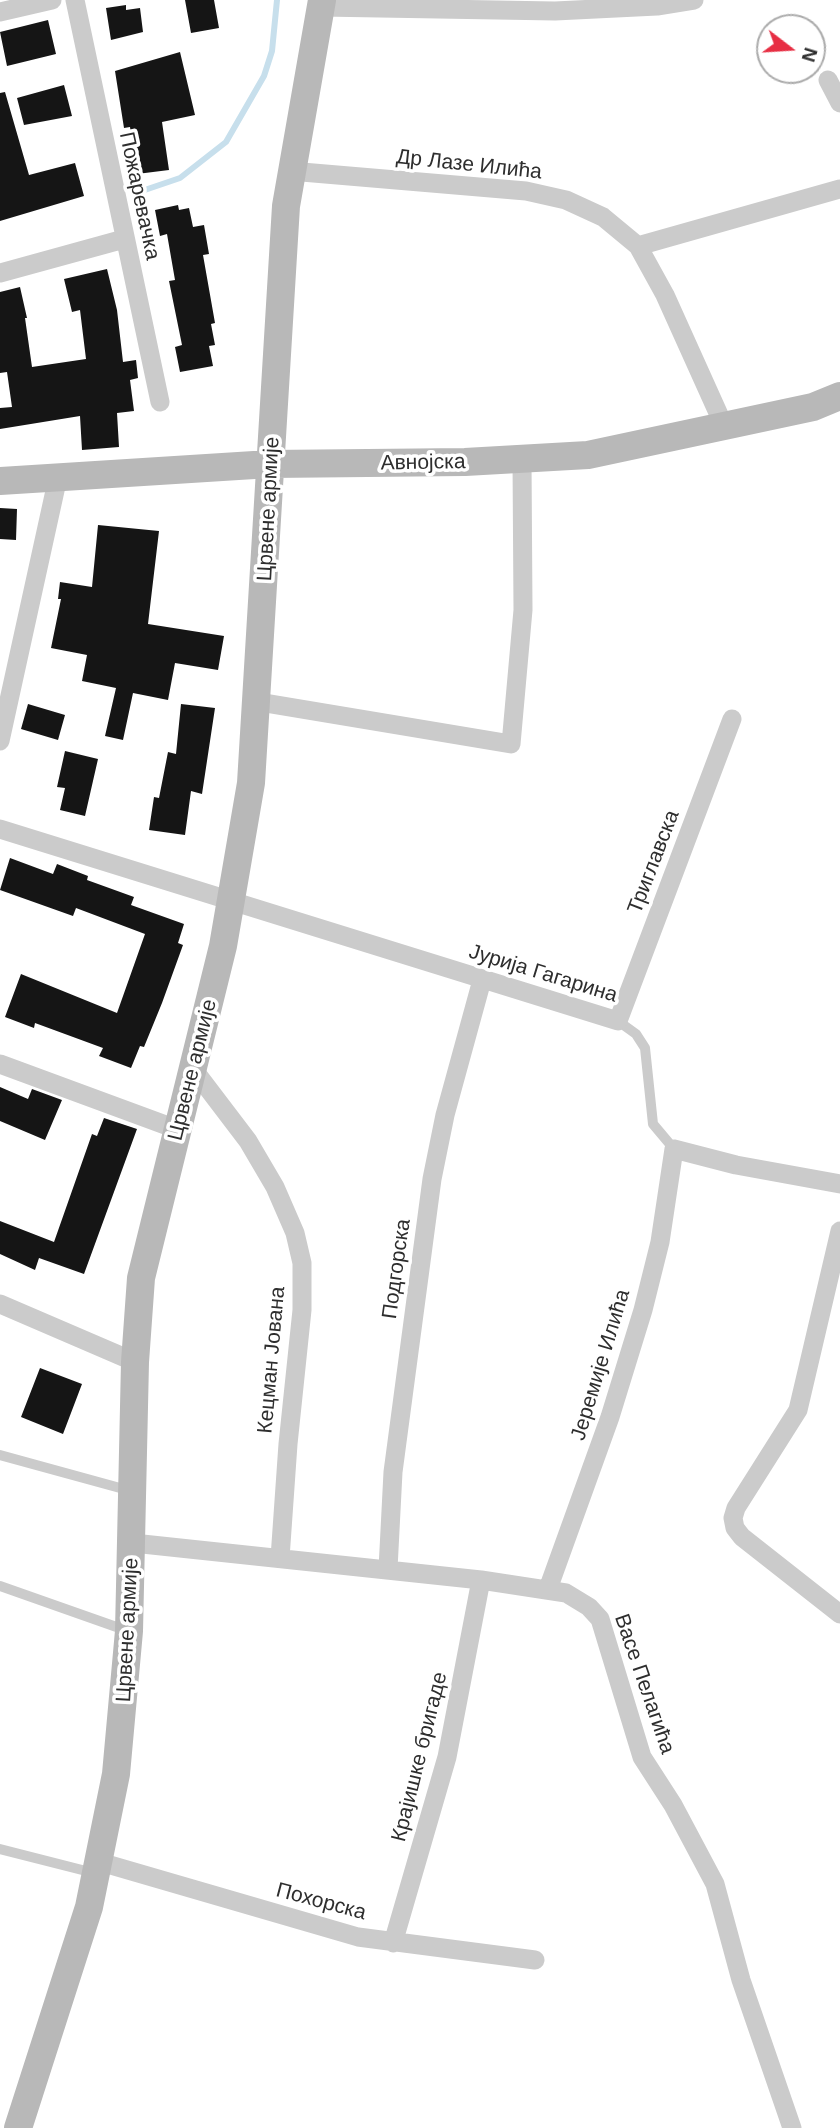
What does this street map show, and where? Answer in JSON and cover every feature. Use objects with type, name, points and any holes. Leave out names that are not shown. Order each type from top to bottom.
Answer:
[{"type":"main road","name":"Црвене армије","points":[[18,2128],[74,1959],[99,1868],[121,1739],[133,1543],[135,1362],[144,1258],[194,1070],[231,900],[251,783],[290,171],[322,4]]},
{"type":"main road","name":"Авнојска","points":[[0,481],[270,464],[522,460],[588,455],[813,407],[840,396]]},
{"type":"street","points":[[0,12],[52,0]]},
{"type":"street","name":"Пожаревачка","points":[[75,0],[160,402]]},
{"type":"street","points":[[322,4],[657,6],[694,0]]},
{"type":"street","points":[[828,80],[840,103]]},
{"type":"street","name":"Др Лазе Илића","points":[[290,171],[526,191],[566,200],[603,217],[638,246],[665,295],[724,426]]},
{"type":"street","points":[[638,246],[840,189]]},
{"type":"street","points":[[0,273],[124,239]]},
{"type":"street","points":[[258,702],[511,744],[523,610],[522,460]]},
{"type":"street","points":[[0,741],[58,477]]},
{"type":"street","name":"Триглавска","points":[[618,1021],[732,719]]},
{"type":"street","name":"Јурија Гагарина","points":[[0,829],[618,1021]]},
{"type":"street","name":"Подгорска","points":[[388,1569],[393,1472],[432,1180],[446,1115],[482,980]]},
{"type":"street","points":[[0,1064],[179,1130]]},
{"type":"street","name":"Кецман Јована","points":[[194,1070],[248,1141],[275,1187],[295,1233],[302,1264],[302,1310],[288,1444],[280,1558]]},
{"type":"street","points":[[674,1149],[736,1165],[840,1184]]},
{"type":"street","name":"Јеремије Илића","points":[[548,1589],[610,1417],[643,1310],[660,1242],[674,1149]]},
{"type":"street","points":[[840,1231],[798,1410],[736,1508],[735,1528],[840,1614]]},
{"type":"street","points":[[0,1304],[135,1362]]},
{"type":"street","name":"Васе Пелагића","points":[[133,1543],[481,1580],[548,1589],[578,1598],[600,1619],[642,1757],[673,1805],[715,1884],[741,1980],[792,2128]]},
{"type":"street","name":"Крајишке бригаде","points":[[393,1944],[447,1757],[481,1580]]},
{"type":"street","name":"Похорска","points":[[99,1868],[328,1930],[393,1944],[535,1960]]},
{"type":"lane","name":"Јурија Гагарина","points":[[618,1021],[636,1034],[645,1048],[653,1124],[674,1149]]},
{"type":"lane","points":[[0,1455],[134,1492]]},
{"type":"lane","points":[[0,1586],[129,1631]]},
{"type":"lane","points":[[0,1849],[99,1868]]},
{"type":"building","points":[[185,0],[214,0],[219,28],[191,33]]},
{"type":"building","points":[[126,5],[126,10],[140,8],[143,32],[111,40],[106,8]]},
{"type":"building","points":[[48,20],[56,54],[7,66],[0,32]]},
{"type":"building","points":[[180,52],[195,115],[162,122],[169,170],[137,174],[130,127],[124,128],[115,71]]},
{"type":"building","points":[[64,85],[72,116],[24,125],[17,98]]},
{"type":"building","points":[[5,92],[29,175],[75,163],[84,196],[0,221],[0,93]]},
{"type":"building","points":[[178,205],[179,210],[189,208],[193,227],[204,225],[209,254],[203,255],[215,323],[211,324],[215,345],[209,346],[213,366],[180,372],[175,347],[182,345],[169,281],[175,280],[167,234],[160,236],[155,210]]},
{"type":"building","points":[[107,269],[117,310],[123,362],[136,360],[138,378],[130,380],[134,411],[117,413],[119,447],[82,450],[80,416],[0,429],[0,408],[12,407],[7,372],[0,373],[0,292],[20,287],[27,318],[32,367],[86,359],[80,310],[72,312],[64,279]]},
{"type":"building","points":[[0,508],[17,509],[16,540],[0,539]]},
{"type":"building","points":[[98,525],[159,531],[148,624],[224,636],[218,670],[175,663],[168,700],[133,693],[123,740],[105,736],[116,688],[82,681],[87,655],[51,648],[61,599],[58,599],[60,582],[92,587]]},
{"type":"building","points":[[28,704],[65,715],[58,740],[21,729]]},
{"type":"building","points":[[181,704],[215,708],[202,794],[191,791],[185,835],[149,830],[154,797],[159,798],[168,752],[176,754]]},
{"type":"building","points":[[65,751],[98,759],[85,816],[60,810],[65,788],[57,787]]},
{"type":"building","points":[[10,858],[53,874],[57,864],[88,876],[87,880],[134,897],[131,905],[184,924],[178,943],[183,945],[162,1003],[144,1047],[140,1046],[131,1068],[99,1056],[103,1048],[35,1023],[34,1028],[5,1017],[21,974],[117,1013],[145,934],[76,908],[73,916],[0,890]]},
{"type":"building","points":[[0,1087],[28,1099],[32,1089],[62,1100],[45,1140],[0,1121]]},
{"type":"building","points":[[104,1118],[137,1129],[84,1274],[39,1258],[35,1270],[0,1254],[0,1221],[54,1242],[92,1134],[97,1136]]},
{"type":"building","points":[[40,1368],[82,1384],[63,1434],[21,1417]]},
{"type":"waterway","points":[[133,194],[180,178],[226,142],[264,76],[272,51],[277,0]]}]
